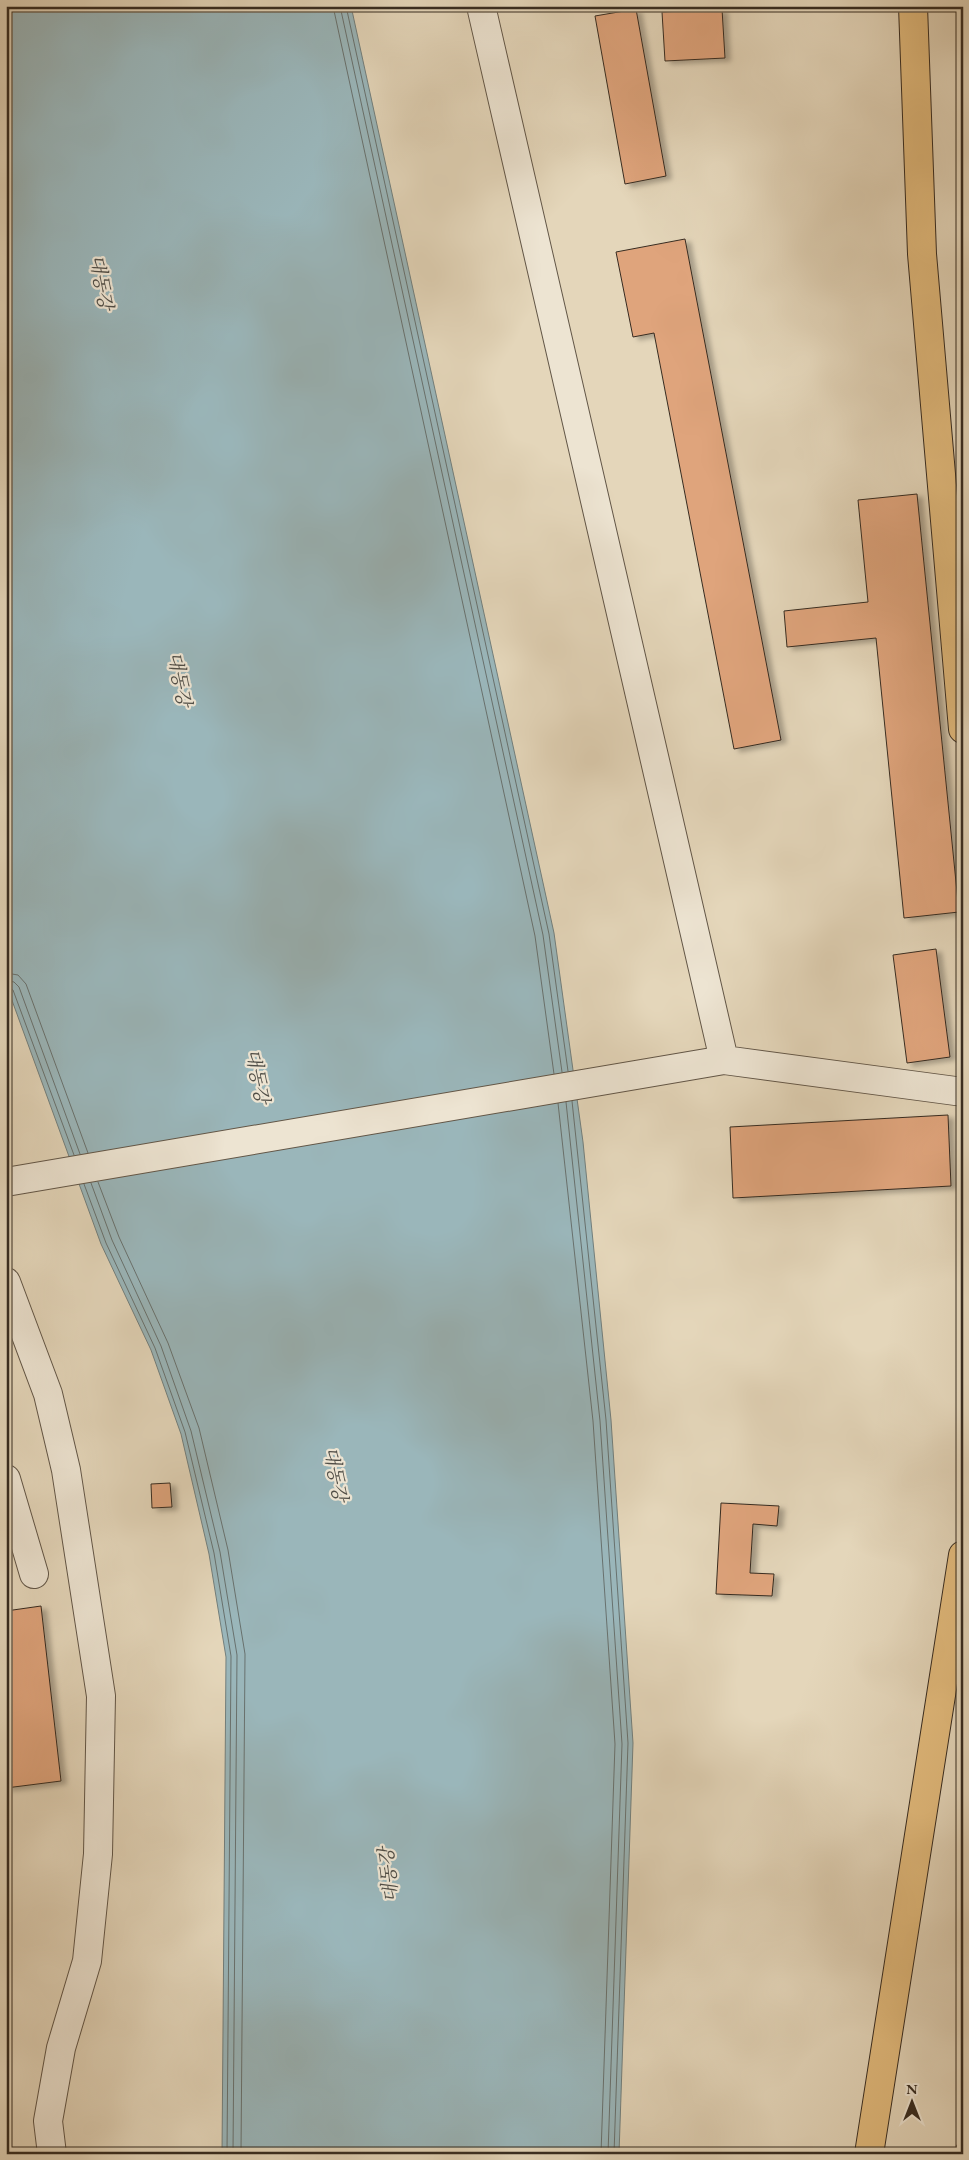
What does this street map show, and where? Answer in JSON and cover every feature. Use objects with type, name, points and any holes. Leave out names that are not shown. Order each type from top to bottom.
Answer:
[{"type":"main road","points":[[913,6],[922,254],[963,729]]},
{"type":"main road","points":[[869,2154],[963,1554]]},
{"type":"street","points":[[481,6],[724,1060]]},
{"type":"street","points":[[6,1182],[724,1060],[963,1092]]},
{"type":"street","points":[[6,1282],[48,1394],[66,1470],[87,1592],[101,1696],[98,1854],[87,1961],[61,2048],[48,2121],[52,2154]]},
{"type":"street","points":[[6,1479],[34,1574]]},
{"type":"water","name":"대동강","points":[[6,6],[351,6],[554,933],[583,1142],[611,1420],[633,1743],[619,2154],[222,2154],[226,1657],[209,1554],[181,1434],[151,1350],[101,1244],[6,984]]},
{"type":"building","points":[[636,9],[666,176],[625,184],[595,16]]},
{"type":"building","points":[[722,9],[725,58],[665,61],[662,12]]},
{"type":"building","points":[[685,239],[781,740],[734,749],[654,333],[633,337],[616,252]]},
{"type":"building","points":[[917,494],[959,912],[904,918],[876,638],[787,647],[784,611],[868,602],[858,500]]},
{"type":"building","points":[[936,949],[950,1057],[907,1063],[893,955]]},
{"type":"building","points":[[948,1115],[951,1186],[733,1198],[730,1127]]},
{"type":"building","points":[[170,1483],[172,1507],[152,1508],[151,1484]]},
{"type":"building","points":[[721,1503],[779,1506],[777,1526],[753,1524],[750,1573],[774,1574],[772,1596],[716,1594]]},
{"type":"building","points":[[41,1606],[61,1781],[6,1788],[6,1717],[11,1716],[6,1679],[6,1611]]},
{"type":"railway","points":[[957,2154],[963,2109]]}]
